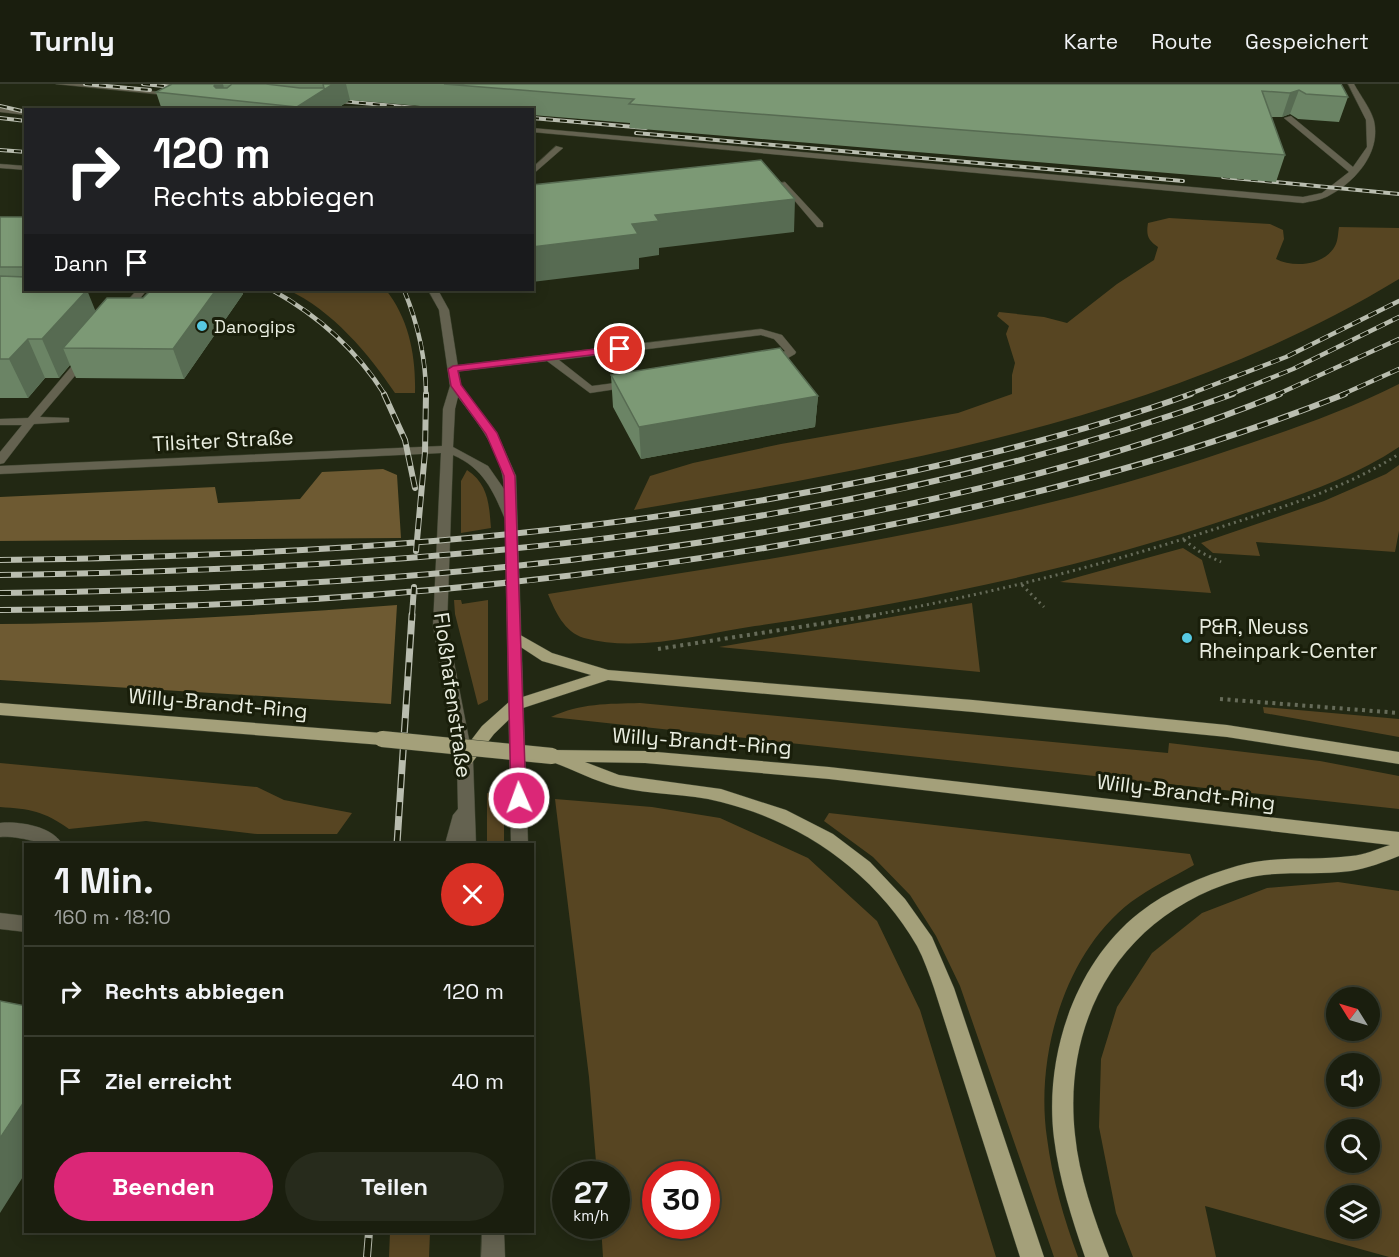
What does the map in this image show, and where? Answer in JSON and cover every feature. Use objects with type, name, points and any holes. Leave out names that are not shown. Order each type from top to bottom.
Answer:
[{"type":"main road","points":[[515,637],[547,657],[608,675],[985,707],[1227,731],[1399,758]]},
{"type":"main road","points":[[465,760],[488,730],[515,705],[608,675]]},
{"type":"main road","name":"Willy-Brandt-Ring","points":[[0,709],[382,739],[552,756],[645,757],[829,773],[1399,839]]},
{"type":"main road","points":[[552,756],[618,781],[721,795],[780,815],[827,839],[864,867],[899,904],[925,943],[944,988],[1032,1257]]},
{"type":"main road","points":[[1097,1257],[1083,1218],[1066,1147],[1063,1093],[1071,1037],[1087,990],[1112,951],[1143,919],[1190,890],[1239,873],[1291,864],[1349,864],[1399,849]]},
{"type":"street","points":[[59,84],[184,95]]},
{"type":"street","points":[[534,130],[1302,200],[1324,195],[1354,172],[1371,147],[1370,120],[1351,84]]},
{"type":"street","points":[[0,110],[24,113]]},
{"type":"street","points":[[1288,118],[1354,172]]},
{"type":"street","points":[[534,171],[559,148]]},
{"type":"street","points":[[0,166],[24,168]]},
{"type":"street","points":[[751,188],[785,184],[820,225]]},
{"type":"street","points":[[118,313],[141,291]]},
{"type":"street","name":"Floßhafenstraße","points":[[434,291],[444,310],[456,386],[491,433],[500,448],[510,476],[520,843]]},
{"type":"street","points":[[453,369],[761,332],[778,337],[790,352],[772,364],[761,366]]},
{"type":"street","points":[[0,460],[96,344]]},
{"type":"street","points":[[550,358],[590,390],[647,382]]},
{"type":"street","name":"Floßhafenstraße","points":[[456,386],[449,409],[440,626],[465,760],[468,843]]},
{"type":"street","points":[[0,422],[65,420]]},
{"type":"street","name":"Floßhafenstraße","points":[[448,448],[474,458],[491,474],[512,521]]},
{"type":"street","name":"Tilsiter Straße","points":[[0,470],[448,448]]},
{"type":"street","name":"Floßhafenstraße","points":[[454,843],[465,797]]},
{"type":"street","points":[[0,830],[14,828],[38,834],[52,843]]},
{"type":"street","points":[[0,921],[24,924]]},
{"type":"street","points":[[493,1233],[494,1257]]},
{"type":"path","points":[[652,650],[856,619],[1022,585],[1184,540],[1316,496],[1377,469],[1399,454]]},
{"type":"path","points":[[1184,540],[1200,552],[1221,562]]},
{"type":"path","points":[[1022,585],[1044,607]]},
{"type":"shaded area","points":[[1169,218],[1270,224],[1283,230],[1284,239],[1276,259],[1291,264],[1308,263],[1324,258],[1336,244],[1339,227],[1399,228],[1399,279],[1311,327],[1219,368],[1125,402],[1028,430],[930,454],[831,475],[634,510],[650,476],[693,463],[781,444],[958,413],[1012,394],[1012,375],[1015,363],[1006,334],[1009,326],[997,316],[999,312],[1044,317],[1067,323],[1117,284],[1154,260],[1158,247],[1148,237],[1148,223]]},
{"type":"shaded area","points":[[290,291],[387,291],[400,313],[410,339],[415,393],[395,393],[374,363],[348,334],[320,309]]},
{"type":"shaded area","points":[[1399,384],[1399,447],[1380,459],[1321,487],[1279,502],[1178,535],[1058,568],[938,595],[816,617],[647,643],[605,642],[577,635],[561,620],[548,594],[806,553],[1062,500],[1147,477],[1230,450],[1337,412]]},
{"type":"shaded area","points":[[1399,465],[1399,531],[1395,552],[1256,542],[1260,556],[1213,553],[1201,543],[1324,501],[1386,474]]},
{"type":"shaded area","points":[[383,469],[397,475],[401,538],[0,541],[0,497],[215,487],[218,503],[300,499],[322,472]]},
{"type":"shaded area","points":[[467,470],[479,481],[486,495],[491,528],[461,533],[461,481]]},
{"type":"shaded area","points":[[1183,548],[1202,560],[1211,593],[1060,582]]},
{"type":"shaded area","points":[[454,600],[461,600],[462,604],[488,600],[488,700],[478,705],[455,614]]},
{"type":"shaded area","points":[[972,603],[980,672],[719,647]]},
{"type":"shaded area","points":[[397,605],[391,704],[0,680],[0,624],[199,618]]},
{"type":"shaded area","points":[[640,703],[1168,753],[1169,743],[1320,761],[1399,776],[1399,809],[551,717],[584,707]]},
{"type":"shaded area","points":[[1263,707],[1399,719],[1399,737],[1264,713]]},
{"type":"shaded area","points":[[0,763],[257,787],[284,800],[352,813],[337,834],[257,834],[146,821],[69,829],[52,818],[36,812],[0,807]]},
{"type":"shaded area","points":[[487,793],[504,794],[504,843],[487,843]]},
{"type":"shaded area","points":[[555,799],[652,807],[720,818],[808,858],[877,921],[920,1010],[996,1257],[603,1257],[602,1239],[630,1239],[630,1161],[596,1161],[589,1077]]},
{"type":"shaded area","points":[[829,813],[1190,854],[1194,865],[1138,897],[1108,923],[1088,949],[1059,1009],[1051,1041],[1044,1107],[1055,1183],[1078,1257],[1054,1257],[960,986],[936,936],[910,895],[873,857],[824,821]]},
{"type":"shaded area","points":[[1338,882],[1399,891],[1399,1257],[1389,1257],[1205,1206],[1216,1257],[1133,1257],[1116,1213],[1099,1127],[1101,1059],[1117,1007],[1152,953],[1202,913],[1267,888]]},
{"type":"shaded area","points":[[390,1233],[430,1233],[429,1257],[389,1257]]},
{"type":"building","points":[[172,84],[216,84],[214,86],[216,88],[227,88],[232,84],[266,84],[324,88],[323,84],[333,84],[297,107],[156,92]]},
{"type":"building","points":[[444,84],[1341,84],[1348,97],[1306,94],[1299,90],[1290,93],[1262,91],[1285,155],[629,104],[634,99]]},
{"type":"building","points":[[761,160],[795,199],[655,215],[659,221],[632,224],[638,234],[534,247],[534,185]]},
{"type":"building","points":[[0,217],[24,217],[24,267],[0,267]]},
{"type":"building","points":[[0,276],[24,277],[24,291],[86,291],[42,339],[28,339],[9,359],[0,359]]},
{"type":"building","points":[[150,291],[215,291],[173,349],[63,348],[107,298],[143,298]]},
{"type":"building","points":[[780,348],[818,396],[639,427],[611,375]]},
{"type":"building","points":[[0,1001],[24,1006],[24,1102],[0,1138]]},
{"type":"railway","points":[[85,84],[150,90]]},
{"type":"railway","points":[[143,84],[185,88]]},
{"type":"railway","points":[[331,100],[415,108]]},
{"type":"railway","points":[[0,106],[24,112]]},
{"type":"railway","points":[[0,118],[24,121]]},
{"type":"railway","points":[[534,118],[646,128]]},
{"type":"railway","points":[[636,133],[1183,181]]},
{"type":"railway","points":[[0,150],[24,152]]},
{"type":"railway","points":[[1223,177],[1399,194]]},
{"type":"railway","points":[[274,291],[321,323],[349,348],[385,395]]},
{"type":"railway","points":[[404,291],[420,341],[425,368],[426,395]]},
{"type":"railway","points":[[1187,395],[1286,357],[1399,301]]},
{"type":"railway","points":[[1229,395],[1293,369],[1399,317]]},
{"type":"railway","points":[[1276,395],[1399,339]]},
{"type":"railway","points":[[1341,395],[1399,369]]},
{"type":"railway","points":[[384,394],[405,440],[415,488]]},
{"type":"railway","points":[[417,542],[549,530],[767,500],[955,462],[1114,420],[1191,394]]},
{"type":"railway","points":[[0,575],[313,564],[469,553],[625,536],[779,513],[933,482],[1084,443],[1233,394]]},
{"type":"railway","points":[[0,593],[213,588],[425,574],[636,552],[741,536],[957,494],[1066,466],[1174,433],[1280,394]]},
{"type":"railway","points":[[414,592],[638,567],[744,551],[849,533],[975,507],[1162,458],[1285,417],[1345,394]]},
{"type":"railway","points":[[417,542],[425,452],[426,395]]},
{"type":"railway","points":[[0,560],[220,554],[417,542]]},
{"type":"railway","points":[[416,551],[417,542]]},
{"type":"railway","points":[[414,587],[414,592]]},
{"type":"railway","points":[[0,610],[213,605],[414,592]]},
{"type":"railway","points":[[412,616],[414,592]]},
{"type":"railway","points":[[397,843],[412,615]]},
{"type":"railway","points":[[367,1257],[369,1233]]},
{"type":"place","name":"Danogips","points":[[202,326]]},
{"type":"place","name":"P&R, Neuss Rheinpark-Center","points":[[1187,638]]},
{"type":"route","points":[[519,798],[510,476],[500,448],[456,386],[453,369],[620,349]]}]
